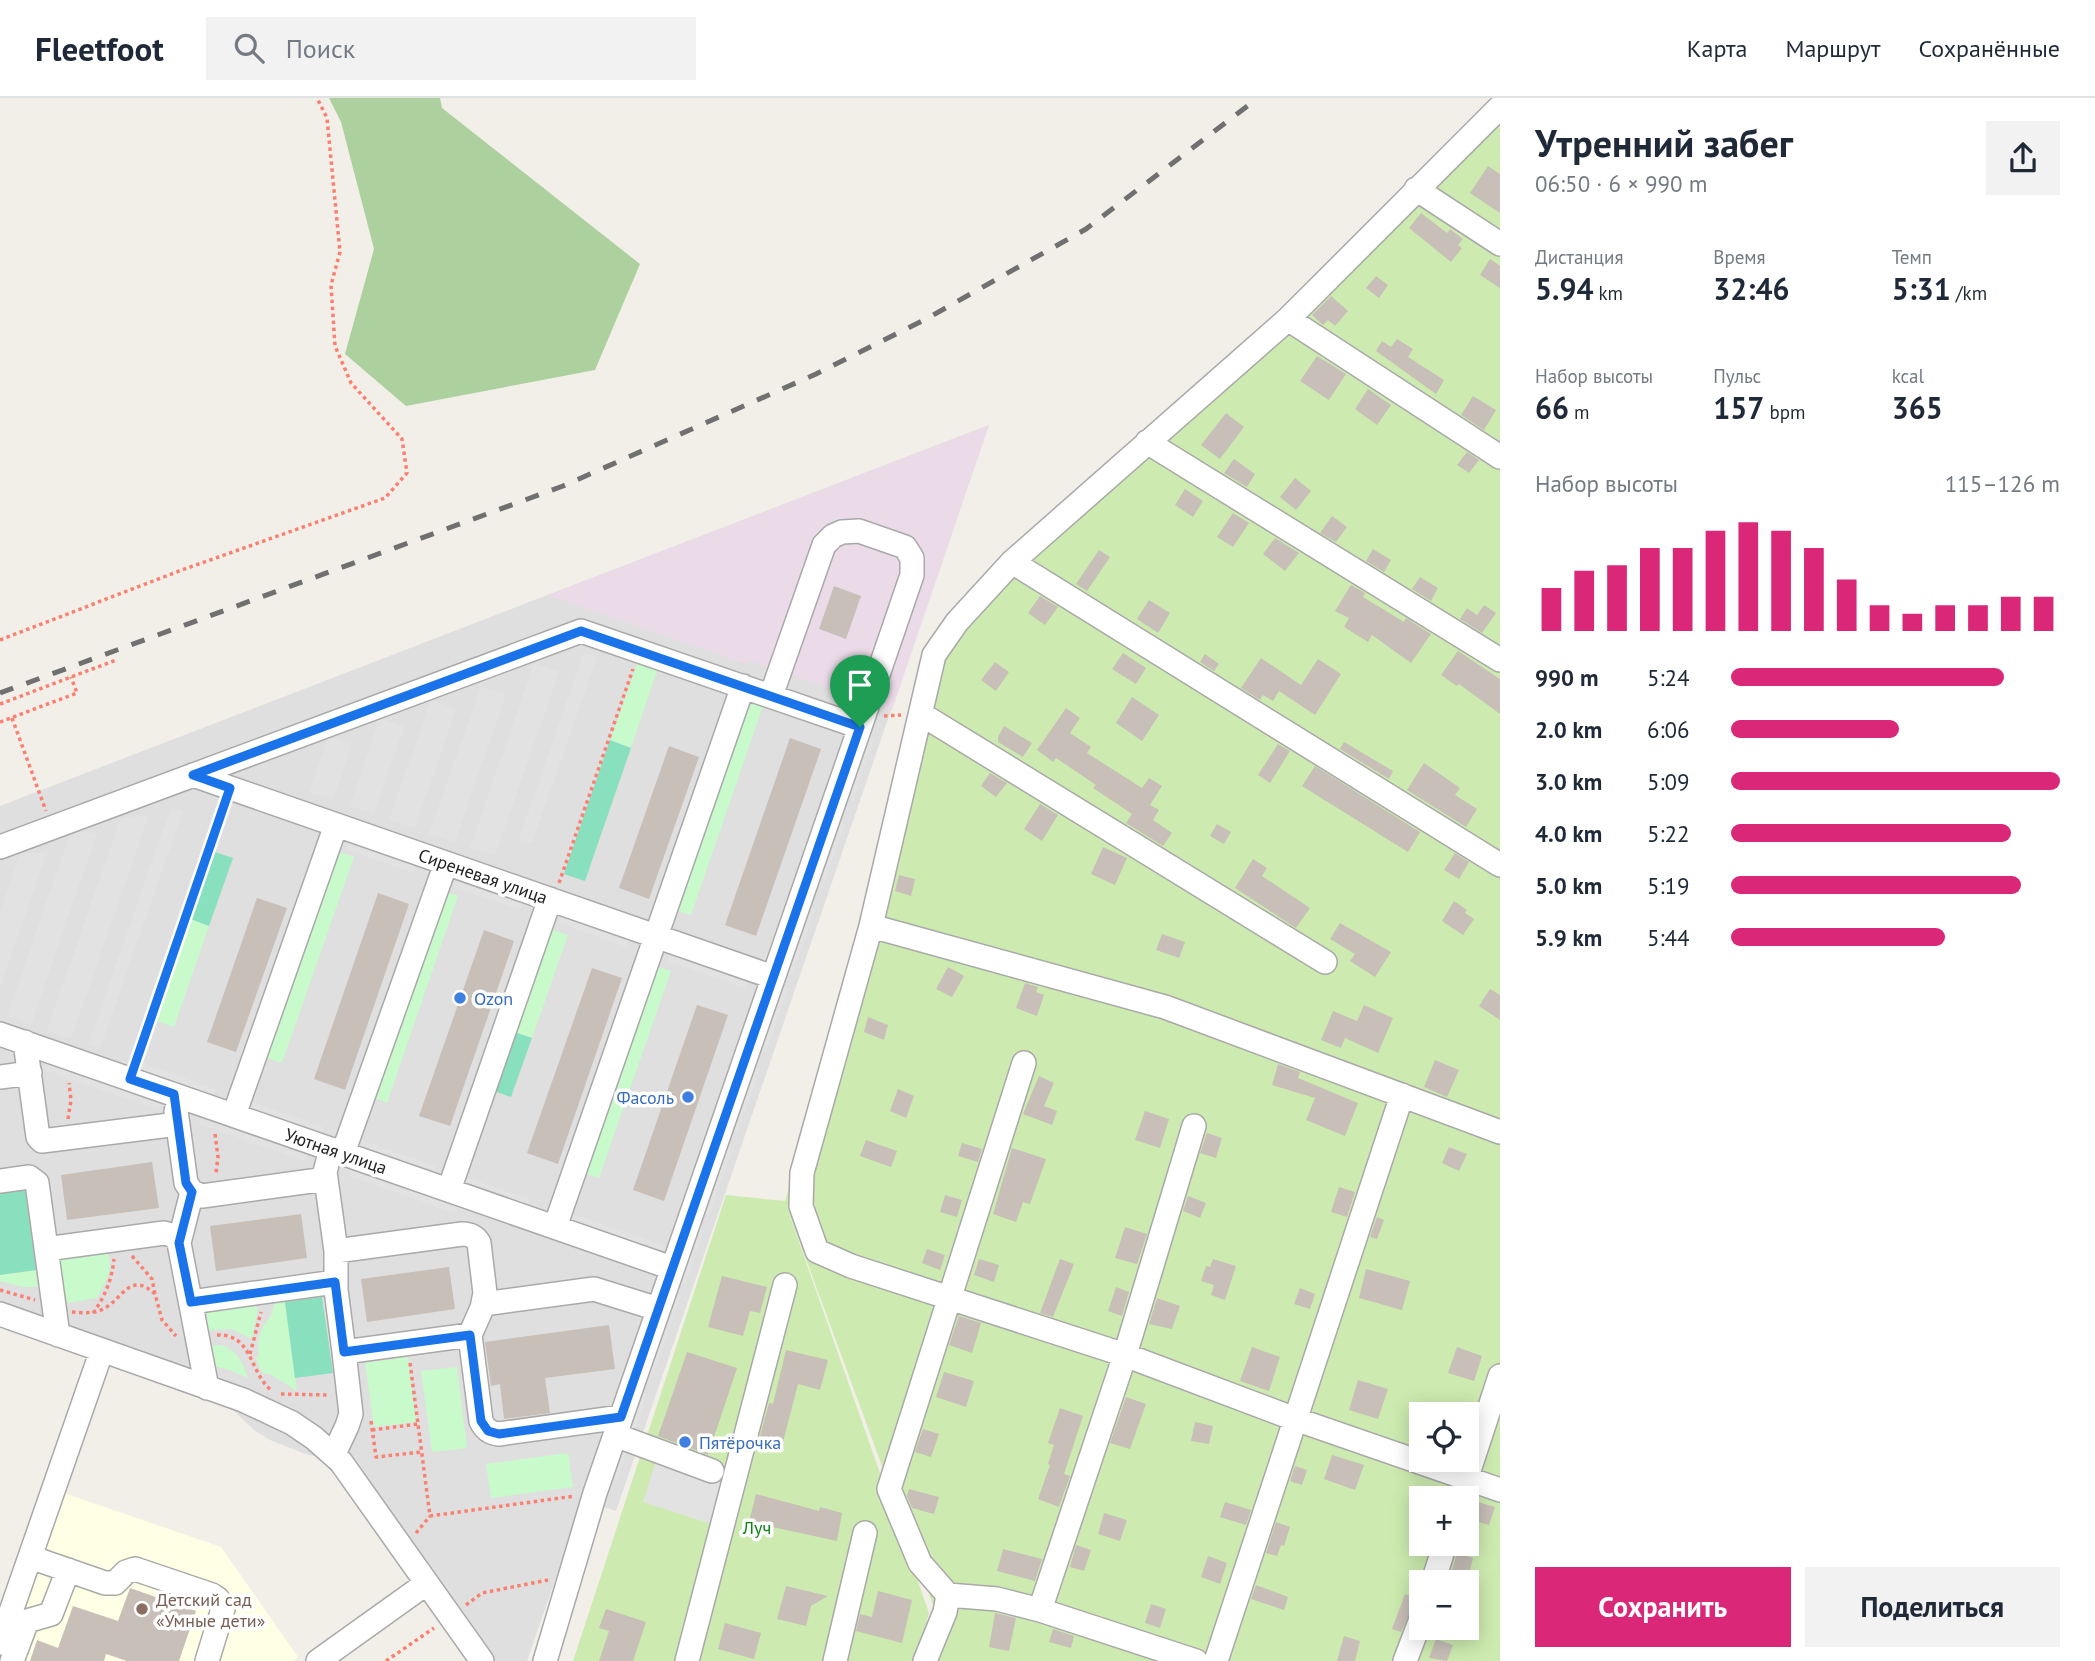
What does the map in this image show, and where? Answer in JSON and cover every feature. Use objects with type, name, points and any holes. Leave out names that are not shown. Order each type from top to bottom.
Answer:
[{"type":"street","points":[[1458,1486],[1295,1419],[1125,1355],[851,1266],[817,1251],[801,1206],[802,1173],[871,926],[933,655],[957,622],[1012,562],[1288,319],[1500,107]]},
{"type":"street","points":[[1416,189],[1500,244]]},
{"type":"street","points":[[1288,319],[1500,457]]},
{"type":"street","points":[[1147,442],[1500,660]]},
{"type":"street","points":[[545,1661],[595,1493],[914,565],[905,547],[859,531],[842,532],[824,545],[771,696]]},
{"type":"street","points":[[1012,562],[1500,865]]},
{"type":"street","points":[[0,847],[581,631],[771,696],[862,719]]},
{"type":"street","points":[[555,1227],[743,686]]},
{"type":"street","points":[[921,714],[1325,962]]},
{"type":"street","name":"Сиреневая улица","points":[[193,775],[773,977]]},
{"type":"street","points":[[234,1115],[336,825]]},
{"type":"street","points":[[334,1454],[351,1414],[335,1282],[336,1251],[326,1165],[337,1151],[446,863]]},
{"type":"street","points":[[449,1190],[551,900]]},
{"type":"street","points":[[871,926],[1165,1007],[1500,1132]]},
{"type":"street","name":"Уютная улица","points":[[0,1034],[672,1268]]},
{"type":"street","points":[[26,1042],[30,1073],[50,1140],[31,1178]]},
{"type":"street","points":[[1024,1063],[889,1489],[920,1563],[948,1595],[997,1599],[1040,1610],[1196,1661]]},
{"type":"street","points":[[0,1077],[30,1073]]},
{"type":"street","points":[[174,1094],[186,1183],[192,1192],[202,1196],[326,1179]]},
{"type":"street","points":[[1216,1661],[1402,1095]]},
{"type":"street","points":[[50,1140],[178,1124]]},
{"type":"street","points":[[1040,1610],[1125,1355],[1194,1126]]},
{"type":"street","points":[[0,1181],[31,1178],[37,1183],[58,1335]]},
{"type":"street","points":[[179,1243],[192,1192]]},
{"type":"street","points":[[472,1235],[483,1202]]},
{"type":"street","points":[[46,1249],[168,1233],[175,1236],[179,1243],[207,1388]]},
{"type":"street","points":[[336,1251],[462,1234],[472,1235],[479,1243],[485,1293],[484,1304],[470,1335],[484,1427],[499,1434],[618,1426],[712,1471]]},
{"type":"street","points":[[191,1302],[335,1282]]},
{"type":"street","points":[[687,1661],[785,1285]]},
{"type":"street","points":[[484,1304],[594,1289],[658,1309]]},
{"type":"street","points":[[0,1314],[270,1411],[303,1430],[334,1454],[349,1472],[482,1661]]},
{"type":"street","points":[[344,1352],[470,1335]]},
{"type":"street","points":[[0,1643],[102,1350]]},
{"type":"street","points":[[1464,1486],[1500,1376]]},
{"type":"street","points":[[1479,1489],[1500,1490]]},
{"type":"street","points":[[835,1661],[865,1533]]},
{"type":"street","points":[[30,1557],[111,1584],[119,1581],[126,1572],[139,1570],[218,1599],[223,1609],[222,1618],[207,1661]]},
{"type":"street","points":[[12,1661],[27,1621],[48,1616],[54,1610],[68,1570]]},
{"type":"street","points":[[318,1661],[427,1583]]},
{"type":"street","points":[[925,1661],[945,1612],[948,1595]]},
{"type":"street","points":[[1405,1661],[1413,1640]]},
{"type":"path","points":[[0,640],[178,571],[385,498],[407,473],[402,439],[351,383],[335,346],[331,285],[340,252],[327,118],[317,98]]},
{"type":"path","points":[[551,900],[640,650]]},
{"type":"path","points":[[0,704],[116,660]]},
{"type":"path","points":[[0,722],[77,693],[71,677]]},
{"type":"path","points":[[862,719],[921,714]]},
{"type":"path","points":[[12,718],[52,828]]},
{"type":"path","points":[[130,1079],[230,788]]},
{"type":"path","points":[[50,1140],[70,1111],[69,1083]]},
{"type":"path","points":[[120,1239],[133,1259],[152,1279],[155,1294]]},
{"type":"path","points":[[93,1313],[110,1279],[120,1239]]},
{"type":"path","points":[[250,1354],[258,1330],[263,1292]]},
{"type":"path","points":[[407,1344],[430,1516],[595,1493]]},
{"type":"path","points":[[370,1417],[375,1455],[378,1458],[422,1452]]},
{"type":"path","points":[[372,1430],[418,1424]]},
{"type":"path","points":[[386,1661],[482,1593],[570,1576]]},
{"type":"shaded area","points":[[989,425],[616,1511],[583,1500],[527,1661],[470,1661],[330,1458],[308,1455],[270,1440],[254,1430],[233,1410],[0,1327],[0,806]]},
{"type":"shaded area","points":[[989,425],[892,710],[748,660],[746,664],[548,595]]},
{"type":"shaded area","points":[[584,652],[597,657],[532,843],[519,839]]},
{"type":"shaded area","points":[[534,663],[559,672],[495,856],[470,848]]},
{"type":"shaded area","points":[[481,686],[506,694],[455,842],[429,834]]},
{"type":"shaded area","points":[[431,700],[456,709],[415,828],[389,820]]},
{"type":"shaded area","points":[[380,718],[404,727],[374,814],[350,806]]},
{"type":"shaded area","points":[[328,736],[352,745],[333,800],[309,792]]},
{"type":"shaded area","points":[[866,737],[874,739],[853,801],[845,798]]},
{"type":"shaded area","points":[[171,807],[183,811],[100,1049],[88,1045]]},
{"type":"shaded area","points":[[149,815],[71,1039],[47,1030],[121,818]]},
{"type":"shaded area","points":[[837,821],[845,824],[822,889],[814,887]]},
{"type":"shaded area","points":[[71,831],[97,833],[31,1025],[7,1016]]},
{"type":"shaded area","points":[[350,838],[417,862],[413,873],[346,849]]},
{"type":"shaded area","points":[[20,853],[47,853],[0,987],[0,912]]},
{"type":"shaded area","points":[[457,876],[524,899],[520,910],[453,887]]},
{"type":"shaded area","points":[[807,906],[815,909],[792,975],[784,972]]},
{"type":"shaded area","points":[[563,912],[630,936],[626,947],[559,923]]},
{"type":"shaded area","points":[[671,950],[748,977],[745,988],[667,961]]},
{"type":"shaded area","points":[[780,986],[788,988],[766,1052],[758,1049]]},
{"type":"shaded area","points":[[49,1060],[163,1099],[159,1110],[45,1070]]},
{"type":"shaded area","points":[[138,1062],[216,1089],[212,1100],[134,1073]]},
{"type":"shaded area","points":[[752,1066],[760,1069],[737,1134],[730,1131]]},
{"type":"shaded area","points":[[246,1100],[323,1127],[320,1138],[242,1111]]},
{"type":"shaded area","points":[[202,1113],[310,1150],[306,1161],[199,1124]]},
{"type":"shaded area","points":[[353,1137],[436,1166],[432,1177],[349,1148]]},
{"type":"shaded area","points":[[725,1145],[733,1148],[709,1215],[701,1212]]},
{"type":"shaded area","points":[[352,1165],[458,1202],[455,1213],[349,1176]]},
{"type":"shaded area","points":[[460,1175],[530,1199],[526,1210],[456,1185]]},
{"type":"shaded area","points":[[570,1213],[663,1245],[660,1256],[566,1224]]},
{"type":"shaded area","points":[[696,1227],[704,1230],[685,1284],[677,1281]]},
{"type":"shaded area","points":[[673,1293],[681,1296],[652,1378],[645,1375]]},
{"type":"shaded area","points":[[639,1391],[647,1394],[617,1480],[609,1477]]},
{"type":"shaded area","points":[[661,1445],[732,1468],[714,1525],[643,1502]]},
{"type":"shaded area","name":"Детский сад «Умные дети»","points":[[61,1492],[221,1547],[298,1657],[293,1661],[2,1661]]},
{"type":"green space","points":[[329,98],[440,98],[442,108],[640,264],[595,370],[406,406],[345,354],[374,249],[341,122]]},
{"type":"green space","name":"Луч","points":[[1500,99],[1500,1661],[923,1661],[936,1613],[785,1202],[929,1613],[916,1661],[573,1661],[726,1195],[785,1201],[814,1106],[939,646]]},
{"type":"green space","points":[[638,661],[658,668],[631,748],[610,740]]},
{"type":"green space","points":[[748,700],[763,706],[691,915],[672,909]]},
{"type":"green space","points":[[610,740],[631,748],[585,881],[564,874]]},
{"type":"green space","points":[[333,850],[354,857],[282,1063],[261,1056]]},
{"type":"green space","points":[[212,851],[233,858],[209,926],[188,918]]},
{"type":"green space","points":[[440,890],[458,896],[387,1103],[369,1096]]},
{"type":"green space","points":[[188,918],[209,926],[174,1027],[153,1020]]},
{"type":"green space","points":[[547,928],[568,935],[532,1038],[511,1031]]},
{"type":"green space","points":[[650,964],[671,971],[599,1178],[579,1171]]},
{"type":"green space","points":[[511,1031],[532,1038],[511,1097],[491,1090]]},
{"type":"green space","points":[[25,1190],[36,1270],[0,1275],[0,1193]]},
{"type":"green space","points":[[106,1251],[110,1268],[97,1298],[62,1304],[58,1259]]},
{"type":"green space","points":[[36,1270],[38,1287],[22,1287],[0,1281],[0,1275]]},
{"type":"green space","points":[[322,1297],[333,1373],[295,1378],[285,1302]]},
{"type":"green space","points":[[285,1302],[297,1391],[270,1374],[262,1373],[256,1359],[260,1333],[271,1316],[274,1304]]},
{"type":"green space","points":[[211,1307],[258,1308],[252,1339],[231,1329],[205,1330],[206,1317]]},
{"type":"green space","points":[[221,1345],[239,1358],[248,1378],[209,1365],[210,1346]]},
{"type":"green space","points":[[408,1357],[416,1422],[374,1427],[365,1363]]},
{"type":"green space","points":[[457,1367],[467,1448],[432,1452],[421,1371]]},
{"type":"green space","points":[[568,1453],[573,1487],[491,1498],[486,1464]]},
{"type":"building","points":[[1488,166],[1500,174],[1500,213],[1470,193]]},
{"type":"building","points":[[1421,213],[1447,233],[1450,229],[1463,239],[1458,245],[1462,248],[1451,262],[1409,228]]},
{"type":"building","points":[[1490,259],[1500,266],[1500,288],[1480,275]]},
{"type":"building","points":[[1376,276],[1388,285],[1379,298],[1366,288]]},
{"type":"building","points":[[1331,296],[1348,311],[1335,326],[1328,320],[1323,325],[1312,315]]},
{"type":"building","points":[[1397,339],[1413,349],[1408,357],[1444,380],[1436,394],[1376,351],[1382,341],[1391,347]]},
{"type":"building","points":[[1317,356],[1346,374],[1329,400],[1300,381]]},
{"type":"building","points":[[1368,389],[1391,405],[1377,425],[1355,409]]},
{"type":"building","points":[[1473,396],[1496,410],[1484,430],[1461,415]]},
{"type":"building","points":[[1226,413],[1244,427],[1220,459],[1201,445]]},
{"type":"building","points":[[1467,452],[1479,460],[1469,473],[1457,465]]},
{"type":"building","points":[[1234,459],[1255,474],[1247,487],[1224,473]]},
{"type":"building","points":[[1295,478],[1311,491],[1296,510],[1280,497]]},
{"type":"building","points":[[1185,489],[1203,501],[1193,517],[1175,505]]},
{"type":"building","points":[[1233,513],[1249,523],[1233,547],[1217,537]]},
{"type":"building","points":[[1332,516],[1347,527],[1336,542],[1320,533]]},
{"type":"building","points":[[1275,538],[1299,553],[1285,571],[1263,554]]},
{"type":"building","points":[[1373,549],[1391,560],[1384,572],[1366,561]]},
{"type":"building","points":[[1099,550],[1110,557],[1087,591],[1076,584]]},
{"type":"building","points":[[1420,577],[1438,588],[1431,601],[1412,589]]},
{"type":"building","points":[[1351,585],[1365,593],[1363,597],[1404,622],[1406,618],[1431,634],[1411,663],[1372,635],[1368,642],[1344,627],[1349,618],[1335,611]]},
{"type":"building","points":[[834,586],[861,596],[846,639],[819,629]]},
{"type":"building","points":[[1040,596],[1058,607],[1045,625],[1028,613]]},
{"type":"building","points":[[1149,600],[1170,613],[1158,633],[1137,619]]},
{"type":"building","points":[[1484,605],[1496,613],[1482,633],[1460,619],[1467,608],[1477,615]]},
{"type":"building","points":[[1458,651],[1500,679],[1500,714],[1459,684],[1457,686],[1441,675]]},
{"type":"building","points":[[1123,653],[1146,668],[1136,684],[1112,669]]},
{"type":"building","points":[[1205,654],[1219,664],[1214,671],[1200,662]]},
{"type":"building","points":[[1261,658],[1301,685],[1318,659],[1341,674],[1315,715],[1279,691],[1273,701],[1263,695],[1260,700],[1241,688]]},
{"type":"building","points":[[995,662],[1009,672],[996,691],[981,680]]},
{"type":"building","points":[[1132,697],[1159,715],[1142,741],[1116,723]]},
{"type":"building","points":[[1066,708],[1080,718],[1070,733],[1091,747],[1087,753],[1142,788],[1149,778],[1162,786],[1150,805],[1159,810],[1153,820],[1172,833],[1163,846],[1126,823],[1132,814],[1093,788],[1096,785],[1056,758],[1053,762],[1037,750]]},
{"type":"building","points":[[1004,726],[1032,743],[1023,757],[998,742]]},
{"type":"building","points":[[790,738],[821,749],[756,936],[725,925]]},
{"type":"building","points":[[1344,742],[1393,771],[1389,779],[1340,749]]},
{"type":"building","points":[[1278,744],[1290,751],[1270,783],[1258,775]]},
{"type":"building","points":[[669,746],[699,757],[649,899],[619,888]]},
{"type":"building","points":[[1424,763],[1460,788],[1455,795],[1477,809],[1466,827],[1407,790]]},
{"type":"building","points":[[1315,766],[1420,832],[1408,852],[1302,786]]},
{"type":"building","points":[[990,773],[1007,783],[996,797],[981,786]]},
{"type":"building","points":[[1040,804],[1058,815],[1042,841],[1024,829]]},
{"type":"building","points":[[1217,824],[1231,832],[1224,844],[1210,836]]},
{"type":"building","points":[[1103,847],[1127,858],[1115,885],[1091,874]]},
{"type":"building","points":[[1455,853],[1469,862],[1459,879],[1444,870]]},
{"type":"building","points":[[1253,859],[1267,868],[1262,876],[1310,908],[1296,928],[1235,888]]},
{"type":"building","points":[[899,875],[915,879],[911,896],[895,891]]},
{"type":"building","points":[[378,893],[409,904],[345,1090],[314,1079]]},
{"type":"building","points":[[257,898],[287,908],[236,1052],[207,1042]]},
{"type":"building","points":[[1454,901],[1474,919],[1463,935],[1442,921]]},
{"type":"building","points":[[1340,923],[1391,952],[1375,977],[1350,961],[1355,954],[1330,939]]},
{"type":"building","points":[[484,930],[514,941],[450,1126],[419,1116]]},
{"type":"building","points":[[1162,934],[1185,942],[1179,958],[1156,950]]},
{"type":"building","points":[[948,967],[964,976],[952,997],[936,989]]},
{"type":"building","points":[[592,968],[622,978],[558,1164],[527,1153]]},
{"type":"building","points":[[1025,983],[1038,987],[1036,992],[1044,995],[1037,1016],[1016,1008]]},
{"type":"building","points":[[1490,989],[1500,995],[1500,1020],[1479,1006]]},
{"type":"building","points":[[697,1005],[728,1015],[664,1201],[633,1190]]},
{"type":"building","points":[[1364,1005],[1393,1018],[1378,1053],[1345,1038],[1341,1048],[1321,1040],[1333,1011],[1357,1021]]},
{"type":"building","points":[[868,1017],[888,1025],[884,1040],[864,1032]]},
{"type":"building","points":[[1435,1060],[1459,1070],[1447,1097],[1424,1087]]},
{"type":"building","points":[[1278,1064],[1300,1072],[1298,1078],[1358,1103],[1345,1136],[1306,1120],[1315,1098],[1272,1085]]},
{"type":"building","points":[[1039,1076],[1054,1083],[1044,1106],[1057,1111],[1052,1125],[1023,1114]]},
{"type":"building","points":[[898,1089],[914,1096],[906,1118],[890,1111]]},
{"type":"building","points":[[1145,1111],[1169,1119],[1160,1148],[1135,1140]]},
{"type":"building","points":[[1207,1133],[1222,1138],[1216,1158],[1200,1153]]},
{"type":"building","points":[[866,1140],[897,1151],[891,1167],[860,1156]]},
{"type":"building","points":[[962,1143],[982,1149],[978,1162],[958,1156]]},
{"type":"building","points":[[1449,1147],[1467,1154],[1459,1171],[1442,1163]]},
{"type":"building","points":[[1012,1148],[1046,1159],[1030,1204],[1023,1202],[1016,1222],[993,1214]]},
{"type":"building","points":[[152,1162],[159,1208],[67,1220],[61,1175]]},
{"type":"building","points":[[1339,1187],[1355,1192],[1347,1217],[1331,1212]]},
{"type":"building","points":[[945,1195],[962,1200],[957,1217],[940,1212]]},
{"type":"building","points":[[1188,1196],[1206,1203],[1200,1218],[1183,1211]]},
{"type":"building","points":[[301,1214],[307,1258],[216,1271],[210,1226]]},
{"type":"building","points":[[1377,1217],[1384,1220],[1377,1239],[1370,1237]]},
{"type":"building","points":[[1125,1227],[1147,1234],[1137,1264],[1115,1258]]},
{"type":"building","points":[[927,1249],[945,1255],[940,1270],[922,1263]]},
{"type":"building","points":[[979,1259],[999,1265],[994,1282],[974,1275]]},
{"type":"building","points":[[1060,1259],[1074,1264],[1053,1317],[1040,1313]]},
{"type":"building","points":[[1213,1259],[1236,1266],[1225,1300],[1211,1295],[1214,1285],[1201,1281],[1206,1266],[1210,1267]]},
{"type":"building","points":[[449,1267],[455,1309],[367,1322],[361,1279]]},
{"type":"building","points":[[1366,1269],[1410,1281],[1402,1310],[1359,1298]]},
{"type":"building","points":[[722,1276],[767,1287],[760,1313],[750,1311],[743,1336],[708,1327]]},
{"type":"building","points":[[1116,1287],[1129,1292],[1122,1316],[1108,1311]]},
{"type":"building","points":[[1300,1288],[1315,1294],[1310,1309],[1294,1304]]},
{"type":"building","points":[[1157,1298],[1180,1306],[1172,1329],[1149,1324]]},
{"type":"building","points":[[959,1316],[981,1323],[972,1353],[949,1345]]},
{"type":"building","points":[[609,1325],[615,1369],[545,1378],[550,1413],[504,1419],[500,1384],[491,1386],[485,1342]]},
{"type":"building","points":[[1252,1347],[1280,1357],[1269,1391],[1240,1381]]},
{"type":"building","points":[[1457,1347],[1482,1356],[1474,1381],[1448,1373]]},
{"type":"building","points":[[786,1350],[828,1360],[820,1390],[798,1384],[783,1442],[760,1436],[769,1403],[773,1404]]},
{"type":"building","points":[[687,1352],[737,1368],[708,1455],[658,1436]]},
{"type":"building","points":[[944,1372],[974,1381],[966,1407],[936,1397]]},
{"type":"building","points":[[1358,1380],[1388,1389],[1378,1419],[1349,1410]]},
{"type":"building","points":[[1126,1397],[1146,1404],[1130,1449],[1110,1443]]},
{"type":"building","points":[[1060,1408],[1083,1416],[1064,1474],[1070,1476],[1059,1507],[1038,1499],[1050,1465],[1048,1464],[1054,1445],[1048,1443]]},
{"type":"building","points":[[1195,1422],[1213,1426],[1209,1444],[1191,1441]]},
{"type":"building","points":[[923,1429],[939,1434],[931,1457],[915,1452]]},
{"type":"building","points":[[1332,1455],[1364,1465],[1355,1490],[1324,1479]]},
{"type":"building","points":[[1295,1466],[1307,1470],[1302,1485],[1290,1481]]},
{"type":"building","points":[[909,1489],[939,1497],[934,1514],[912,1508],[907,1496]]},
{"type":"building","points":[[756,1494],[819,1511],[820,1507],[842,1513],[837,1541],[749,1522]]},
{"type":"building","points":[[1225,1502],[1251,1510],[1246,1525],[1220,1517]]},
{"type":"building","points":[[1479,1502],[1495,1507],[1489,1525],[1479,1522]]},
{"type":"building","points":[[1104,1513],[1127,1520],[1120,1541],[1098,1534]]},
{"type":"building","points":[[1276,1522],[1290,1527],[1284,1546],[1281,1545],[1277,1556],[1266,1553]]},
{"type":"building","points":[[1076,1545],[1091,1550],[1084,1571],[1070,1567]]},
{"type":"building","points":[[1003,1549],[1042,1559],[1035,1581],[997,1571]]},
{"type":"building","points":[[1208,1556],[1227,1563],[1220,1584],[1201,1577]]},
{"type":"building","points":[[1456,1556],[1473,1558],[1470,1570],[1452,1570]]},
{"type":"building","points":[[1256,1585],[1288,1597],[1284,1610],[1251,1599]]},
{"type":"building","points":[[786,1586],[828,1596],[811,1606],[806,1626],[777,1619]]},
{"type":"building","points":[[130,1588],[196,1611],[179,1661],[127,1661],[106,1654],[104,1661],[30,1661],[37,1640],[58,1648],[73,1606],[118,1621]]},
{"type":"building","points":[[878,1591],[912,1600],[902,1643],[856,1631],[860,1614],[872,1617]]},
{"type":"building","points":[[1405,1594],[1409,1596],[1409,1615],[1401,1632],[1392,1629]]},
{"type":"building","points":[[1151,1604],[1166,1609],[1160,1628],[1145,1623]]},
{"type":"building","points":[[606,1609],[646,1622],[633,1661],[599,1661],[609,1631],[599,1628]]},
{"type":"building","points":[[995,1613],[1016,1618],[1009,1651],[989,1647]]},
{"type":"building","points":[[725,1623],[761,1633],[754,1659],[718,1649]]},
{"type":"building","points":[[1053,1629],[1074,1636],[1071,1648],[1049,1642]]},
{"type":"building","points":[[1344,1636],[1360,1641],[1355,1661],[1337,1661]]},
{"type":"building","points":[[1436,1640],[1453,1645],[1447,1661],[1429,1658]]},
{"type":"railway","points":[[0,693],[563,486],[816,374],[926,319],[1086,229],[1258,98]]},
{"type":"place","name":"Ozon","points":[[460,998]]},
{"type":"place","name":"Фасоль","points":[[688,1097]]},
{"type":"place","name":"Пятёрочка","points":[[685,1442]]},
{"type":"place","name":"Детский сад «Умные дети»","points":[[142,1609]]},
{"type":"route","points":[[581,631],[860,727],[621,1417],[492,1433],[481,1421],[470,1335],[344,1352],[335,1282],[191,1302],[179,1243],[192,1192],[186,1183],[174,1094],[130,1079],[230,788],[193,775],[581,631]]}]
